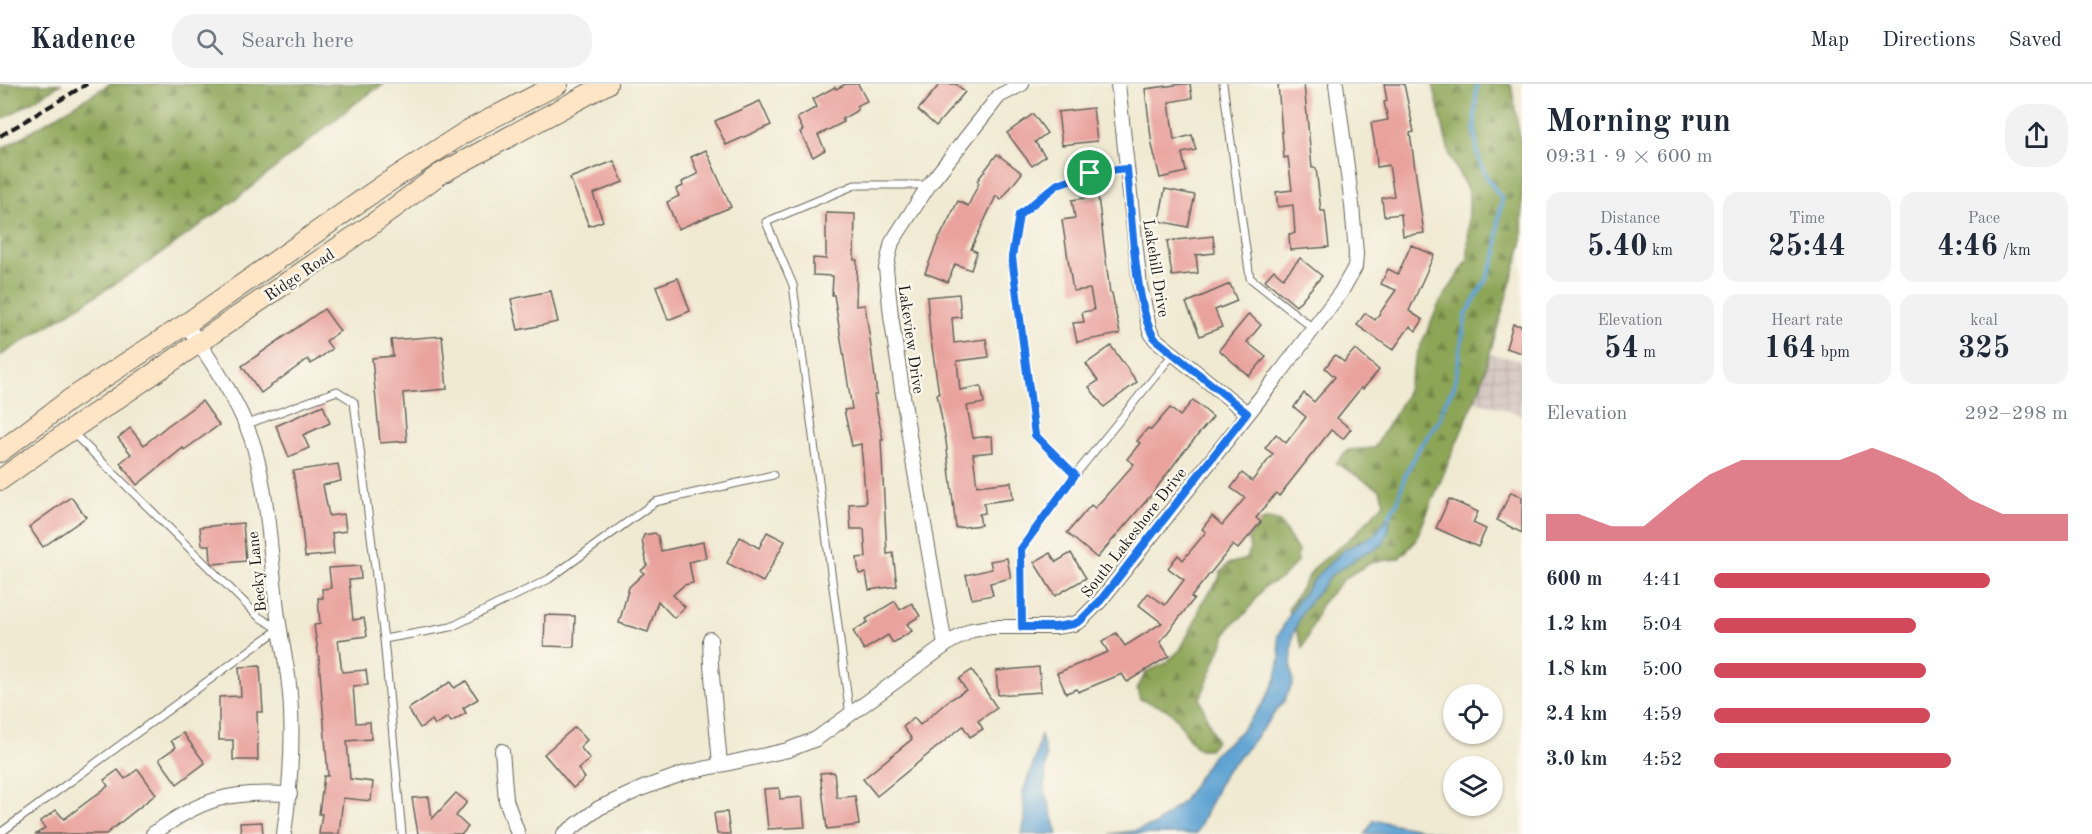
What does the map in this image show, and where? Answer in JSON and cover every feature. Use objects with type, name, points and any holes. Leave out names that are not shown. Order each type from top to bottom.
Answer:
[{"type":"main road","name":"Ridge Road","points":[[0,452],[69,400],[186,324],[382,186],[467,131],[558,84]]},
{"type":"main road","name":"Ridge Road","points":[[2,474],[199,342],[440,174],[607,84]]},
{"type":"main road","points":[[495,117],[507,138]]},
{"type":"street","name":"Lakeview Drive","points":[[945,645],[912,455],[886,268],[892,242],[996,90],[1022,84]]},
{"type":"street","name":"Lakehill Drive","points":[[1118,84],[1140,286],[1150,331],[1155,339],[1247,413]]},
{"type":"street","name":"South Lakeshore Drive","points":[[564,834],[600,808],[685,772],[788,750],[816,739],[945,645],[972,630],[991,627],[1055,627],[1080,621],[1100,601],[1314,329],[1341,292],[1355,267],[1352,204],[1336,84]]},
{"type":"street","name":"Becky Lane","points":[[186,324],[199,342],[245,425],[254,448],[267,519],[279,629],[288,676],[290,794],[284,834]]},
{"type":"street","points":[[710,639],[720,764]]},
{"type":"street","points":[[502,751],[506,800],[518,834]]},
{"type":"street","points":[[153,834],[189,809],[222,797],[256,792],[290,794]]},
{"type":"lane","points":[[1223,84],[1250,278],[1314,329]]},
{"type":"lane","points":[[1075,475],[1035,435],[1012,257],[1019,215],[1058,184],[1090,173],[1127,169]]},
{"type":"lane","points":[[850,716],[793,285],[766,222],[855,185],[929,185]]},
{"type":"lane","points":[[1022,627],[1021,549],[1075,475],[1174,353]]},
{"type":"lane","points":[[245,425],[337,391],[354,402],[384,639],[402,834]]},
{"type":"lane","points":[[0,833],[279,629],[259,617],[70,430]]},
{"type":"lane","points":[[384,639],[451,627],[549,579],[655,502],[773,475]]},
{"type":"shaded area","points":[[1483,352],[1522,361],[1522,415],[1467,398]]},
{"type":"green space","points":[[0,84],[61,84],[0,121]]},
{"type":"green space","points":[[110,84],[384,84],[356,103],[235,200],[148,263],[0,356],[0,150]]},
{"type":"green space","points":[[1433,84],[1511,84],[1522,151],[1522,244],[1480,387],[1415,542],[1398,559],[1372,562],[1345,578],[1322,603],[1303,648],[1288,609],[1314,568],[1355,534],[1384,503],[1380,490],[1336,463],[1348,450],[1374,448],[1405,397],[1417,354],[1439,304],[1468,260],[1469,193],[1450,157]]},
{"type":"green space","points":[[1269,519],[1280,522],[1298,551],[1297,562],[1282,578],[1264,587],[1247,612],[1231,626],[1226,635],[1200,699],[1216,741],[1209,749],[1198,749],[1170,712],[1140,699],[1137,689],[1146,672],[1164,664],[1180,650],[1198,615],[1200,605],[1218,581],[1221,572],[1228,564],[1247,559],[1250,549],[1248,539],[1259,522]]},
{"type":"water","points":[[1390,514],[1389,529],[1383,545],[1365,553],[1331,575],[1301,614],[1293,635],[1291,667],[1293,683],[1284,701],[1249,746],[1225,772],[1196,834],[1110,834],[1155,825],[1183,801],[1213,755],[1240,732],[1264,702],[1276,679],[1280,657],[1278,636],[1296,603],[1320,572],[1345,549],[1374,535]]},
{"type":"water","points":[[1041,734],[1046,756],[1045,790],[1058,834],[1022,834],[1025,820],[1023,792]]},
{"type":"water","points":[[1374,820],[1445,834],[1365,834]]},
{"type":"building","points":[[846,84],[858,84],[867,101],[856,106],[858,110],[842,119],[844,122],[818,135],[825,150],[813,157],[800,132],[803,130],[797,118],[817,107],[813,99],[835,87],[836,89]]},
{"type":"building","points":[[940,84],[956,84],[965,92],[936,126],[918,110]]},
{"type":"building","points":[[1190,84],[1192,98],[1169,102],[1174,140],[1192,135],[1196,150],[1182,153],[1186,172],[1160,178],[1152,145],[1145,89]]},
{"type":"building","points":[[1278,84],[1304,84],[1312,168],[1316,168],[1321,211],[1325,211],[1329,247],[1290,250],[1289,234],[1295,233],[1293,205],[1278,207],[1276,192],[1292,190],[1288,157],[1284,158]]},
{"type":"building","points":[[1384,84],[1404,84],[1414,132],[1410,133],[1424,233],[1403,236],[1401,214],[1384,216],[1382,198],[1394,196],[1389,165],[1377,167],[1371,123],[1388,120],[1384,102],[1387,101]]},
{"type":"building","points":[[760,101],[771,125],[726,145],[715,121]]},
{"type":"building","points":[[1093,108],[1097,141],[1062,145],[1058,112]]},
{"type":"building","points":[[1033,114],[1047,133],[1035,142],[1045,156],[1032,166],[1007,133]]},
{"type":"building","points":[[706,150],[731,207],[678,229],[667,202],[679,196],[676,189],[683,186],[682,182],[698,174],[691,157]]},
{"type":"building","points":[[997,154],[1022,173],[1001,200],[996,196],[971,249],[977,252],[971,270],[955,264],[948,282],[925,273],[939,237],[958,201],[968,206],[979,183],[977,181]]},
{"type":"building","points":[[614,161],[623,182],[593,194],[603,221],[589,226],[570,178]]},
{"type":"building","points":[[1165,189],[1195,195],[1188,227],[1159,221]]},
{"type":"building","points":[[1098,196],[1110,293],[1112,293],[1120,334],[1077,342],[1073,323],[1084,322],[1082,312],[1094,310],[1090,289],[1073,291],[1062,220],[1075,218],[1072,200]]},
{"type":"building","points":[[826,213],[855,214],[856,306],[865,305],[877,394],[874,395],[883,440],[881,440],[887,554],[893,553],[897,586],[869,590],[866,573],[859,574],[857,558],[866,557],[864,529],[851,529],[849,504],[866,503],[861,444],[852,446],[844,410],[852,409],[834,295],[832,295],[833,276],[813,275],[813,258],[826,259]]},
{"type":"building","points":[[1213,236],[1215,253],[1196,255],[1198,273],[1172,276],[1167,241]]},
{"type":"building","points":[[1411,245],[1434,255],[1409,311],[1423,320],[1416,331],[1410,326],[1393,350],[1357,325],[1365,313],[1375,320],[1396,290],[1381,284],[1388,269],[1398,274]]},
{"type":"building","points":[[1300,258],[1322,276],[1296,306],[1265,280],[1274,270],[1283,278]]},
{"type":"building","points":[[678,278],[690,311],[668,320],[656,286]]},
{"type":"building","points":[[1230,284],[1237,301],[1215,310],[1222,327],[1200,336],[1186,303]]},
{"type":"building","points":[[551,291],[558,322],[518,330],[511,299]]},
{"type":"building","points":[[959,294],[961,317],[952,318],[954,343],[986,339],[989,357],[957,361],[960,390],[981,386],[984,403],[967,406],[973,438],[992,436],[993,452],[973,454],[977,486],[1011,482],[1013,499],[984,503],[985,513],[979,514],[981,525],[956,528],[946,441],[937,394],[939,394],[927,297]]},
{"type":"building","points":[[324,309],[340,331],[326,341],[332,349],[311,364],[308,359],[261,393],[242,366]]},
{"type":"building","points":[[1249,314],[1261,325],[1247,342],[1266,357],[1249,376],[1219,350]]},
{"type":"building","points":[[1513,324],[1522,326],[1522,353],[1506,348]]},
{"type":"building","points":[[442,336],[447,389],[403,393],[407,441],[380,443],[372,358],[393,356],[391,340]]},
{"type":"building","points":[[1111,346],[1137,382],[1104,407],[1089,387],[1098,381],[1086,364]]},
{"type":"building","points":[[1355,349],[1379,370],[1337,418],[1351,429],[1343,439],[1331,430],[1279,496],[1276,493],[1256,518],[1261,522],[1238,549],[1233,545],[1191,597],[1194,599],[1160,642],[1169,656],[1127,682],[1122,674],[1078,692],[1077,689],[1066,693],[1057,673],[1108,652],[1102,642],[1116,633],[1125,646],[1162,623],[1139,605],[1148,593],[1165,605],[1184,580],[1168,568],[1178,555],[1183,560],[1206,532],[1202,529],[1212,516],[1222,525],[1245,498],[1231,488],[1242,473],[1252,481],[1273,454],[1265,448],[1276,434],[1286,443],[1306,417],[1294,407],[1304,393],[1314,402],[1335,377],[1325,368],[1335,355],[1344,362]]},
{"type":"building","points":[[1193,400],[1213,417],[1153,493],[1097,558],[1067,533],[1091,505],[1095,508],[1134,464],[1127,459],[1140,443],[1137,441],[1148,428],[1151,430],[1170,408],[1180,416]]},
{"type":"building","points":[[202,401],[219,425],[184,450],[183,448],[137,485],[120,463],[131,454],[118,438],[130,428],[144,445]]},
{"type":"building","points":[[323,405],[330,423],[303,435],[309,448],[289,457],[276,426]]},
{"type":"building","points":[[338,464],[341,481],[323,485],[329,516],[344,514],[346,531],[332,533],[334,554],[305,557],[293,471]]},
{"type":"building","points":[[1511,492],[1522,497],[1522,533],[1497,520]]},
{"type":"building","points":[[71,497],[86,517],[43,547],[29,527]]},
{"type":"building","points":[[1449,499],[1478,512],[1473,523],[1486,529],[1478,547],[1436,528]]},
{"type":"building","points":[[243,523],[246,561],[213,564],[210,545],[202,545],[200,527]]},
{"type":"building","points":[[767,532],[785,541],[763,582],[727,563],[740,537],[759,548]]},
{"type":"building","points":[[655,533],[658,536],[661,551],[703,542],[706,558],[689,562],[693,583],[684,585],[673,595],[685,607],[674,618],[658,601],[648,632],[619,623],[629,587],[644,573],[641,571],[647,565],[642,540],[644,535]]},
{"type":"building","points":[[1050,553],[1056,562],[1071,553],[1086,578],[1055,596],[1034,562]]},
{"type":"building","points":[[1007,558],[1011,578],[990,583],[993,595],[972,599],[966,575],[992,569],[990,561]]},
{"type":"building","points":[[360,566],[361,579],[349,580],[353,620],[364,618],[367,636],[338,640],[342,672],[366,670],[368,685],[353,686],[356,723],[370,722],[371,739],[347,741],[350,779],[373,782],[371,801],[343,798],[339,834],[319,834],[324,776],[328,776],[319,659],[314,625],[320,624],[318,598],[323,598],[322,589],[331,588],[329,568]]},
{"type":"building","points":[[895,601],[900,610],[912,603],[920,616],[907,624],[912,631],[893,643],[888,635],[864,650],[853,631],[868,622],[866,619]]},
{"type":"building","points":[[545,615],[575,616],[574,647],[544,646]]},
{"type":"building","points":[[260,666],[263,712],[257,712],[258,760],[233,760],[233,740],[219,740],[219,697],[241,696],[239,667]]},
{"type":"building","points":[[1039,667],[1041,692],[998,695],[996,671]]},
{"type":"building","points":[[972,670],[997,708],[978,721],[983,729],[970,737],[963,726],[877,796],[863,779],[912,739],[903,727],[914,718],[920,725],[948,701],[966,690],[959,679]]},
{"type":"building","points":[[466,681],[478,699],[463,708],[466,713],[451,722],[448,717],[435,725],[432,720],[420,728],[408,709],[450,682],[454,688]]},
{"type":"building","points":[[575,727],[587,740],[580,747],[590,759],[578,769],[585,778],[573,788],[544,754]]},
{"type":"building","points":[[183,733],[205,763],[177,784],[159,759],[176,747],[171,741]]},
{"type":"building","points":[[138,769],[156,794],[106,834],[36,834],[45,828],[40,822],[56,810],[64,819],[108,786],[104,780],[118,770],[125,779]]},
{"type":"building","points":[[834,772],[837,798],[855,796],[859,825],[827,829],[820,773]]},
{"type":"building","points":[[779,788],[780,799],[802,797],[805,827],[768,829],[764,789]]},
{"type":"building","points":[[456,793],[467,802],[456,816],[468,827],[462,834],[418,834],[412,798],[429,797],[432,819]]},
{"type":"building","points":[[727,812],[730,834],[717,834],[714,813]]},
{"type":"building","points":[[262,822],[263,834],[241,834],[240,823]]},
{"type":"waterway","points":[[1389,516],[1397,503],[1405,476],[1419,448],[1440,419],[1444,404],[1454,387],[1466,315],[1488,276],[1497,253],[1498,222],[1502,199],[1486,175],[1477,152],[1475,129],[1477,84]]},
{"type":"railway","points":[[0,136],[87,84]]},
{"type":"route","points":[[1127,169],[1140,286],[1150,331],[1155,339],[1247,413],[1100,601],[1080,621],[1055,627],[1022,627],[1021,549],[1075,475],[1035,435],[1012,257],[1019,215],[1058,184],[1090,173],[1127,169]]}]
